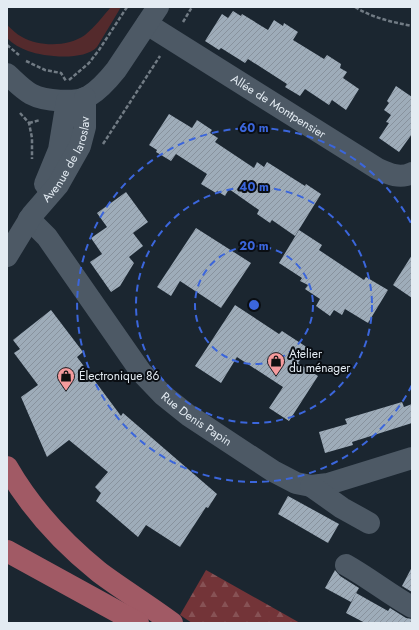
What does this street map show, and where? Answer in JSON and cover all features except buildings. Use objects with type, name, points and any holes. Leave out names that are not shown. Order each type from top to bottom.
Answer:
[{"type":"main road","points":[[7,467],[16,484],[34,508],[65,542],[99,572],[172,623]]},
{"type":"main road","points":[[7,551],[138,623]]},
{"type":"street","name":"Allée de Montpensier","points":[[153,16],[171,40],[378,169],[393,176],[404,176],[412,173]]},
{"type":"street","name":"Avenue de Iaroslav","points":[[7,256],[31,217],[58,185],[80,146],[85,127],[75,100],[88,97],[108,80],[153,16]]},
{"type":"street","points":[[7,74],[31,94],[48,99],[75,100]]},
{"type":"street","name":"Rue Denis Papin","points":[[31,217],[47,237],[141,372],[163,395],[188,415],[273,471],[296,483],[311,486],[328,484],[412,458]]},
{"type":"street","points":[[311,486],[342,508],[369,523]]},
{"type":"street","points":[[346,565],[412,607]]},
{"type":"path","points":[[7,45],[20,57],[32,64],[45,70],[61,73],[67,81],[89,63],[127,7]]},
{"type":"path","points":[[102,146],[192,7]]},
{"type":"path","points":[[355,7],[366,14],[412,26]]},
{"type":"path","points":[[18,111],[29,124],[32,138],[32,161]]},
{"type":"path","points":[[29,124],[41,119]]},
{"type":"shaded area","points":[[111,7],[121,7],[97,47],[83,54],[74,56],[44,55],[19,47],[7,38],[7,25],[20,36],[37,43],[62,44],[71,42],[89,32]]},
{"type":"green space","points":[[206,570],[300,623],[192,623],[180,615]]},
{"type":"place","name":"Atelier du ménager","points":[[276,376]]},
{"type":"place","name":"Électronique 86","points":[[66,391]]}]
